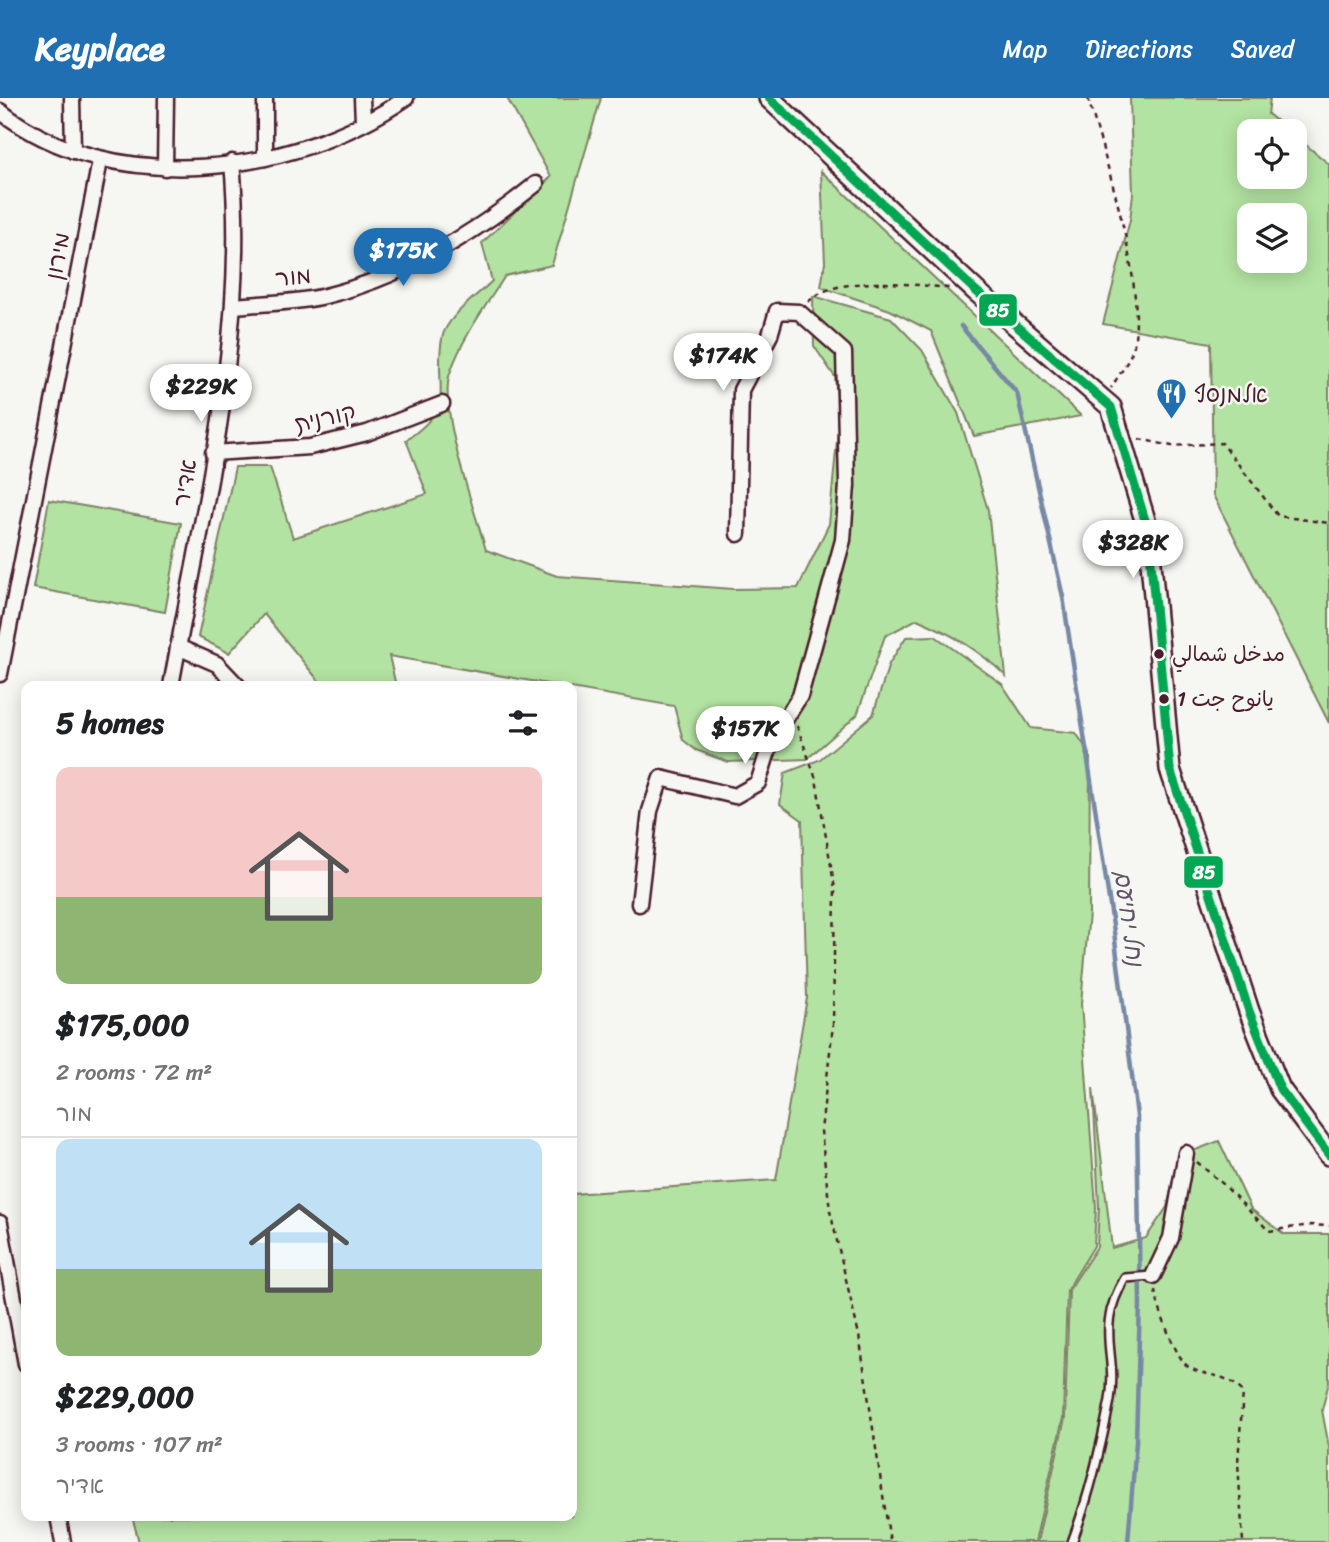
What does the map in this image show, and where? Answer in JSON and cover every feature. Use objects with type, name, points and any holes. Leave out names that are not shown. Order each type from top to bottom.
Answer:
[{"type":"main road","points":[[769,98],[976,291],[1111,407],[1148,530],[1170,769],[1250,1011],[1280,1089],[1329,1155]]},
{"type":"street","points":[[72,98],[73,150]]},
{"type":"street","points":[[165,168],[166,98]]},
{"type":"street","points":[[265,98],[265,158]]},
{"type":"street","points":[[362,98],[363,121]]},
{"type":"street","points":[[0,111],[19,126],[100,161],[165,168],[265,158],[302,147],[363,121],[406,98]]},
{"type":"street","name":"מירון","points":[[0,674],[100,161]]},
{"type":"street","name":"אדיר","points":[[172,681],[213,453],[235,306],[237,214],[232,162]]},
{"type":"street","name":"מור","points":[[235,306],[324,297],[378,279],[426,257],[484,224],[536,184]]},
{"type":"street","points":[[639,904],[650,811],[661,778],[735,796],[758,783],[771,743],[800,696],[813,656],[843,540],[847,485],[844,352],[799,312],[777,311],[765,347],[741,390],[738,534]]},
{"type":"street","name":"קורנית","points":[[213,453],[310,447],[367,433],[442,404]]},
{"type":"street","points":[[178,647],[217,664],[233,681]]},
{"type":"street","points":[[1153,1276],[1171,1238],[1186,1153]]},
{"type":"street","points":[[0,1223],[21,1337]]},
{"type":"street","points":[[59,1521],[63,1542]]},
{"type":"lane","points":[[1072,1542],[1110,1397],[1108,1320],[1111,1301],[1125,1278],[1153,1276]]},
{"type":"path","points":[[1088,98],[1114,189],[1133,304],[1133,347],[1106,399],[1111,407]]},
{"type":"path","points":[[799,312],[819,292],[874,282],[976,291]]},
{"type":"path","points":[[1119,435],[1172,446],[1222,443],[1278,516],[1329,523]]},
{"type":"path","points":[[792,709],[816,779],[835,889],[833,1025],[821,1131],[830,1211],[859,1335],[890,1542]]},
{"type":"path","points":[[1186,1153],[1223,1184],[1269,1231],[1310,1225],[1329,1226]]},
{"type":"path","points":[[1153,1276],[1156,1297],[1180,1359],[1189,1368],[1231,1379],[1243,1392],[1238,1462],[1243,1542]]},
{"type":"green space","points":[[507,98],[601,98],[552,265],[505,276],[467,335],[450,373],[449,410],[453,435],[486,550],[557,576],[733,589],[798,588],[829,524],[839,420],[835,377],[814,346],[813,296],[891,318],[922,350],[958,413],[988,510],[1006,676],[964,643],[917,619],[885,636],[857,715],[807,759],[728,762],[696,750],[683,740],[674,706],[577,689],[577,681],[532,681],[389,656],[395,681],[319,681],[264,614],[229,653],[198,637],[235,467],[270,467],[293,538],[427,494],[406,440],[433,416],[438,405],[444,331],[455,315],[492,281],[482,243],[551,177]]},
{"type":"green space","points":[[1130,98],[1270,98],[1268,114],[1274,119],[1237,119],[1237,189],[1307,189],[1307,146],[1329,164],[1329,723],[1213,495],[1211,343],[1103,324],[1130,220],[1133,194]]},
{"type":"green space","points":[[821,171],[1081,416],[974,436],[931,331],[890,310],[821,287],[825,263]]},
{"type":"green space","points":[[49,500],[181,523],[165,612],[33,588]]},
{"type":"green space","points":[[935,636],[1002,684],[1031,728],[1076,733],[1090,754],[1089,913],[1081,1004],[1096,1207],[1094,1246],[1067,1290],[1063,1418],[1035,1542],[139,1542],[133,1521],[577,1521],[577,1194],[776,1180],[807,998],[802,820],[780,804],[785,773],[819,760],[873,715],[889,664],[906,637]]},
{"type":"green space","points":[[1093,1088],[1112,1248],[1146,1238],[1167,1207],[1180,1156],[1219,1141],[1251,1209],[1284,1234],[1329,1234],[1329,1382],[1322,1410],[1329,1447],[1329,1542],[1037,1542],[1065,1418],[1069,1290],[1097,1247],[1099,1207]]},
{"type":"waterway","name":"נחל יחיעם","points":[[961,326],[1017,393],[1063,597],[1114,932],[1137,1116],[1140,1302],[1136,1442],[1128,1542]]},
{"type":"transit line","name":"85","points":[[769,98],[976,291],[1111,407],[1148,530],[1170,769],[1249,1011],[1280,1089],[1329,1155]]},
{"type":"place","name":"אלמנסף","points":[[1171,421]]},
{"type":"place","name":"مدخل شمالي","points":[[1159,654]]},
{"type":"place","name":"يانوح جت 1","points":[[1164,699]]}]
